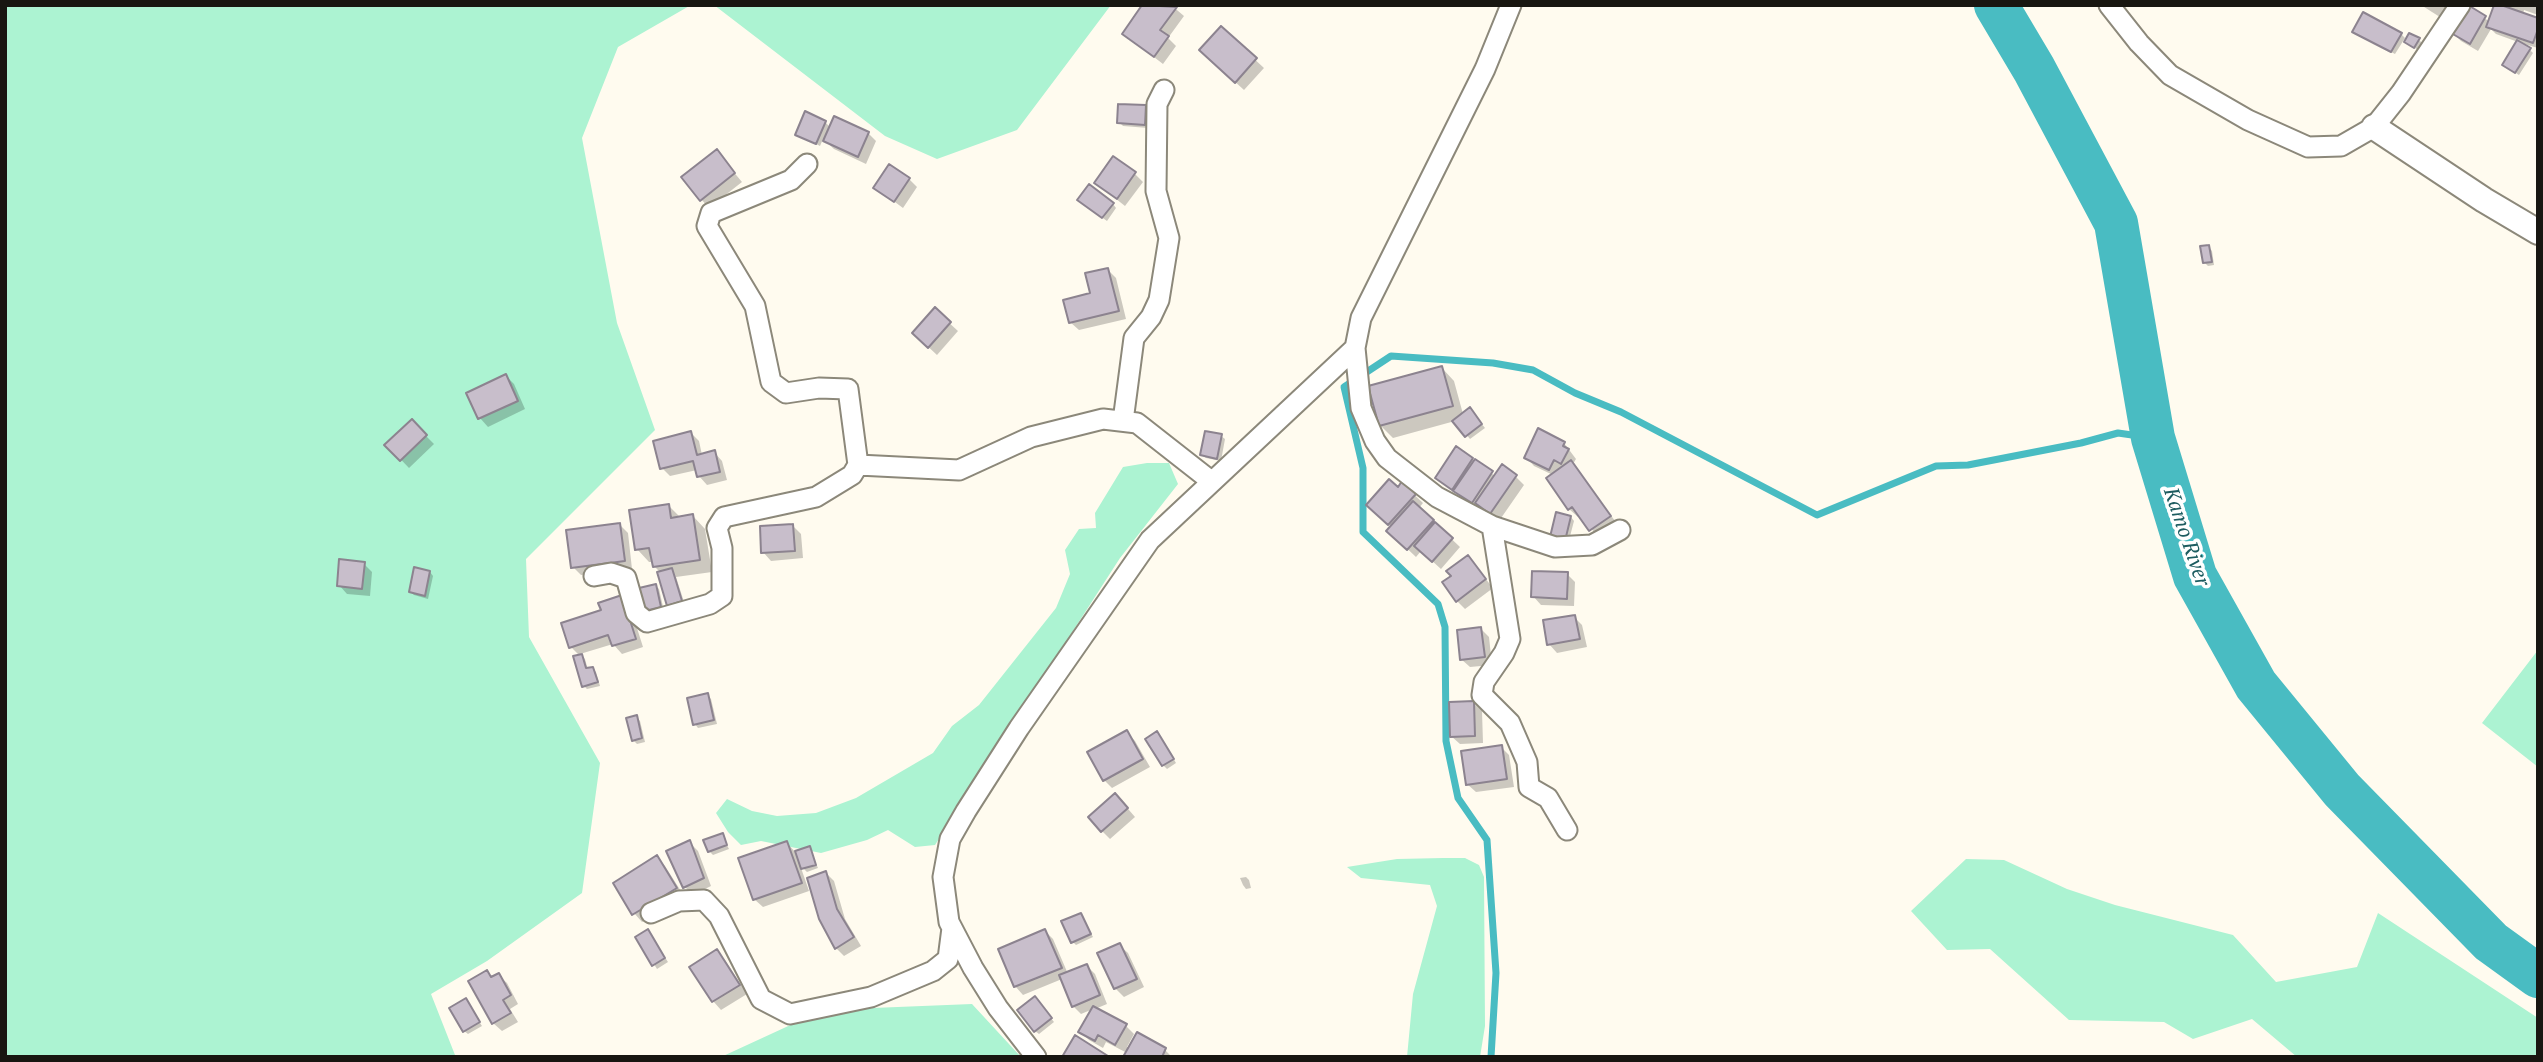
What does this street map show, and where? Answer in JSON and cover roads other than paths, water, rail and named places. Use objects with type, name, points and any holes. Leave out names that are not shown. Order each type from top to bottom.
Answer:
[{"type":"street","points":[[1511,5],[1485,69],[1361,318],[1354,348],[1362,408],[1375,441],[1387,458],[1437,497],[1492,526],[1555,547],[1592,545],[1620,530]]},
{"type":"street","points":[[2109,5],[2139,44],[2170,75],[2248,120],[2308,147],[2341,146],[2374,127],[2401,93],[2460,5]]},
{"type":"street","points":[[1124,421],[1134,338],[1151,317],[1160,300],[1169,238],[1156,191],[1157,104],[1164,90]]},
{"type":"street","points":[[2374,127],[2484,200],[2538,232]]},
{"type":"street","points":[[594,576],[611,573],[626,578],[636,613],[646,622],[710,604],[722,596],[722,548],[717,528],[724,517],[817,498],[852,475],[858,465],[848,390],[820,388],[786,393],[772,383],[755,306],[707,226],[711,213],[791,180],[807,164]]},
{"type":"street","points":[[1037,1057],[998,1008],[949,922],[943,877],[950,839],[965,811],[1150,540],[1354,348]]},
{"type":"street","points":[[858,465],[959,470],[1031,437],[1103,419],[1137,423],[1211,481]]},
{"type":"street","points":[[1492,526],[1510,639],[1504,653],[1484,681],[1482,695],[1510,723],[1527,762],[1530,787],[1548,798],[1567,830]]},
{"type":"street","points":[[652,913],[679,901],[704,900],[719,916],[761,999],[790,1014],[871,998],[933,971],[948,959],[952,928]]},
{"type":"waterway","name":"Kamo River","points":[[1996,5],[2034,69],[2116,223],[2153,438],[2195,576],[2256,685],[2342,790],[2491,942],[2538,976]]},
{"type":"waterway","points":[[1491,1057],[1496,973],[1487,840],[1458,798],[1446,741],[1445,627],[1438,604],[1363,532],[1363,468],[1344,387],[1391,356],[1493,363],[1533,370],[1575,393],[1621,412],[1817,515],[1936,466],[1968,465],[2118,433],[2153,438]]}]
